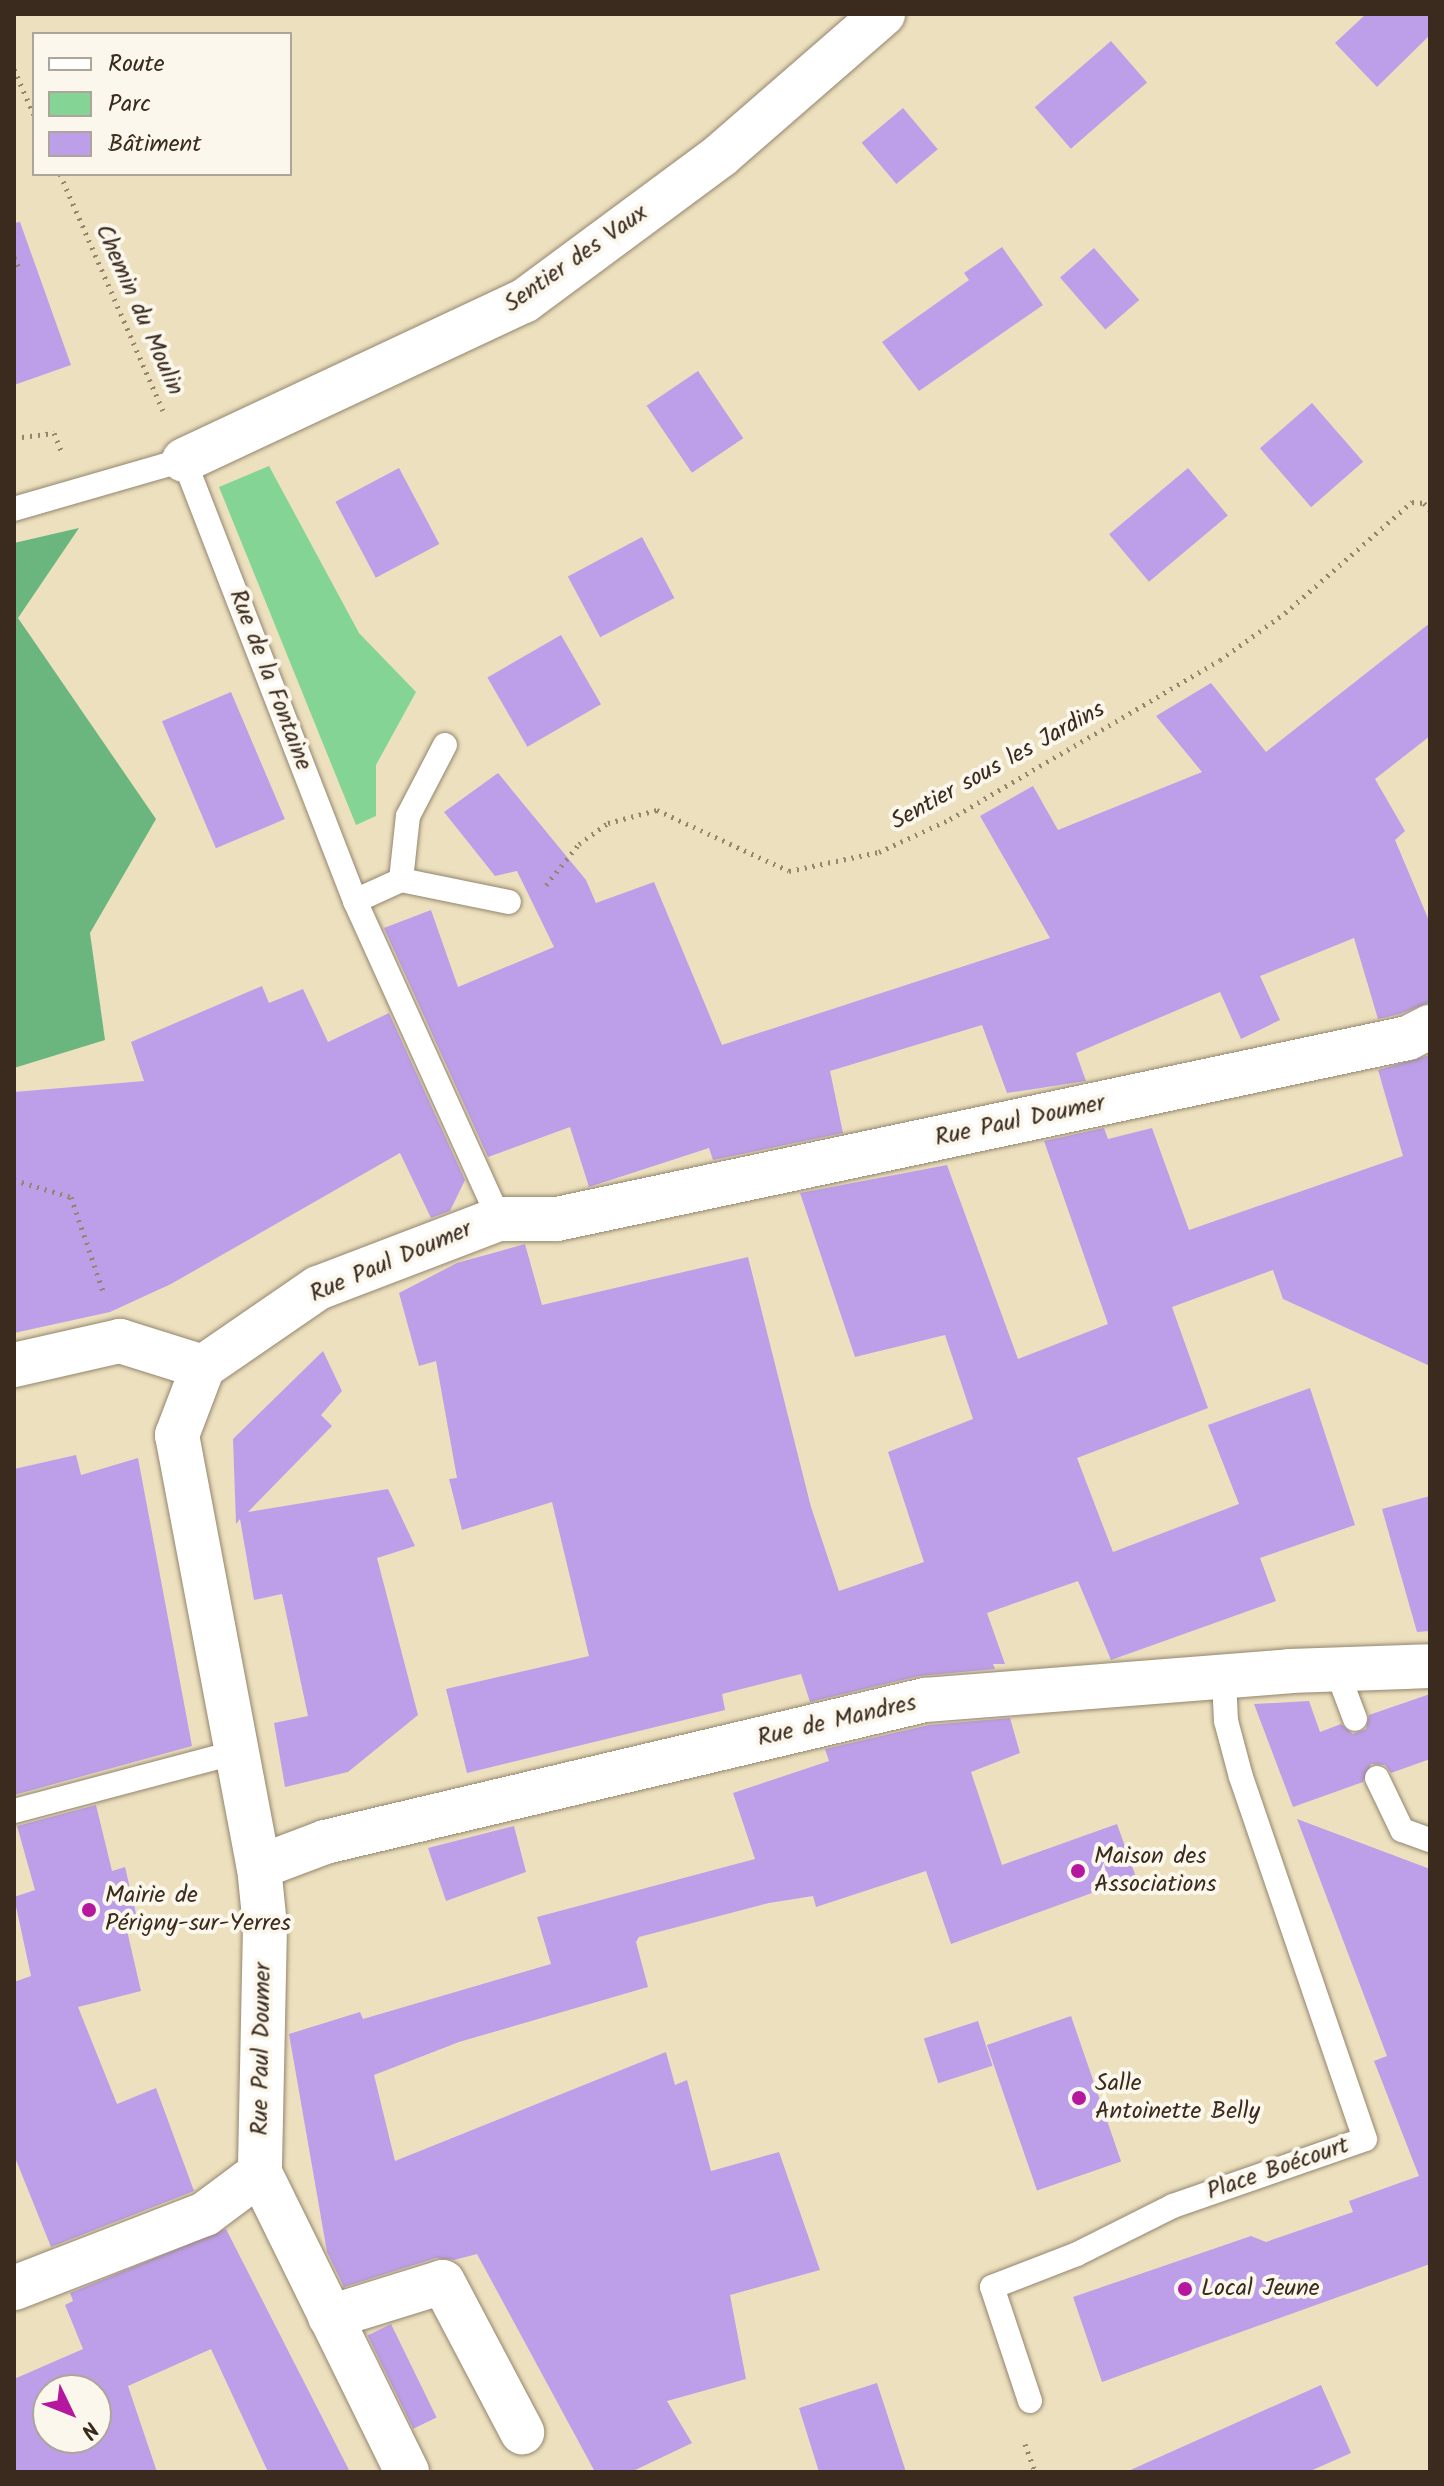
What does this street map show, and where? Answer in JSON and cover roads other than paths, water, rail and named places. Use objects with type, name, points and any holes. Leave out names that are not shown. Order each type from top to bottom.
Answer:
[{"type":"street","name":"Sentier des Vaux","points":[[184,460],[524,301],[721,155],[883,14]]},
{"type":"street","name":"Rue Paul Doumer","points":[[260,2173],[265,1926],[259,1867],[177,1435],[203,1367],[318,1288],[499,1219],[557,1219],[1408,1038],[1430,1027]]},
{"type":"street","points":[[14,1365],[120,1341],[203,1367]]},
{"type":"street","name":"Rue de Mandres","points":[[259,1867],[325,1842],[925,1700],[1430,1666]]},
{"type":"street","points":[[14,2288],[205,2214],[260,2173],[407,2472]]},
{"type":"street","points":[[330,2317],[443,2282],[522,2432]]},
{"type":"lane","points":[[14,509],[184,460]]},
{"type":"lane","name":"Rue de la Fontaine","points":[[184,460],[355,901],[499,1219]]},
{"type":"lane","points":[[401,880],[408,816],[445,745]]},
{"type":"lane","points":[[355,901],[401,880],[509,902]]},
{"type":"lane","points":[[1337,1671],[1355,1719]]},
{"type":"lane","name":"Place Boécourt","points":[[1030,2401],[992,2287],[1077,2254],[1173,2206],[1365,2139],[1241,1777],[1226,1721],[1224,1680]]},
{"type":"lane","points":[[14,1811],[238,1752]]},
{"type":"lane","points":[[1377,1778],[1402,1830],[1430,1840]]},
{"type":"place","name":"Maison des Associations","points":[[1078,1871]]},
{"type":"place","name":"Mairie de Périgny-sur-Yerres","points":[[89,1910]]},
{"type":"place","name":"Salle Antoinette Belly","points":[[1079,2098]]},
{"type":"place","name":"Local Jeune","points":[[1185,2289]]}]
